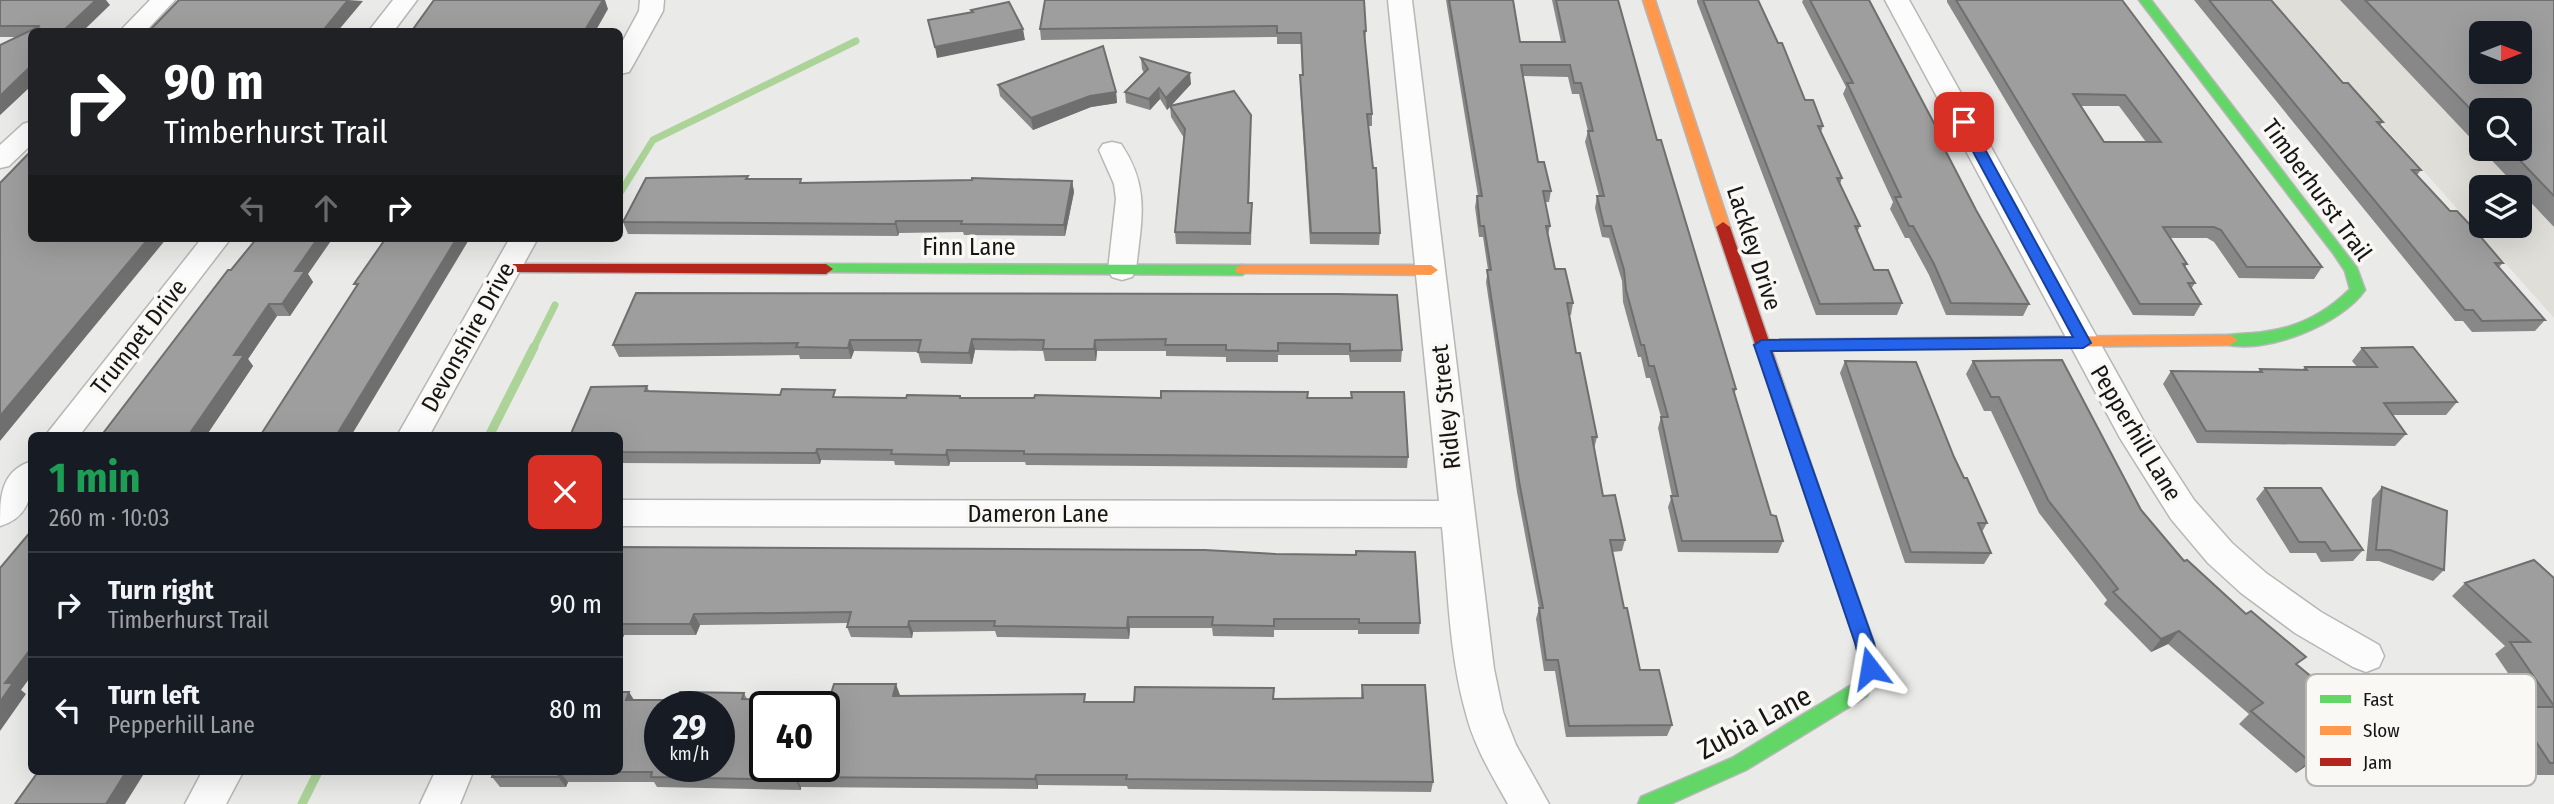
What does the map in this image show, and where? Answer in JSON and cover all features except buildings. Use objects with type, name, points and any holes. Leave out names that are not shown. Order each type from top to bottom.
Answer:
[{"type":"street","points":[[135,28],[163,0]]},
{"type":"street","points":[[383,28],[405,0]]},
{"type":"street","points":[[623,61],[650,11],[652,0]]},
{"type":"street","name":"Ridley Street","points":[[1400,0],[1475,669],[1484,712],[1500,752],[1529,804]]},
{"type":"street","name":"Lackley Drive","points":[[1649,0],[1762,345],[1865,643],[1870,668]]},
{"type":"street","name":"Pepperhill Lane","points":[[1897,0],[2083,343],[2167,490],[2220,553],[2283,606],[2321,632],[2366,656]]},
{"type":"street","name":"Timberhurst Trail","points":[[1762,345],[2209,342],[2281,335],[2309,327],[2334,315],[2358,290],[2352,271],[2339,250],[2145,0]]},
{"type":"street","points":[[0,160],[28,133]]},
{"type":"street","points":[[1112,150],[1127,184],[1130,199],[1122,270]]},
{"type":"street","name":"Trumpet Drive","points":[[64,432],[214,242]]},
{"type":"street","name":"Devonshire Drive","points":[[415,432],[522,242]]},
{"type":"street","name":"Finn Lane","points":[[507,269],[1431,270]]},
{"type":"street","points":[[0,513],[28,478]]},
{"type":"street","name":"Dameron Lane","points":[[623,513],[1457,514]]},
{"type":"street","name":"Zubia Lane","points":[[1648,804],[1739,764],[1833,709],[1860,690],[1870,668]]},
{"type":"street","points":[[205,804],[221,775]]},
{"type":"street","points":[[440,804],[453,775]]},
{"type":"shaded area","points":[[2272,0],[2554,0],[2554,318],[2483,238],[2532,238],[2532,175],[2469,175],[2469,222]]},
{"type":"waterway","points":[[623,188],[653,140],[856,41]]},
{"type":"waterway","points":[[534,347],[555,305]]},
{"type":"waterway","points":[[491,432],[534,347]]},
{"type":"waterway","points":[[302,804],[316,775]]},
{"type":"traffic: fast","points":[[2145,0],[2338,250],[2352,271],[2358,290],[2331,313],[2300,329],[2266,337],[2230,340]]},
{"type":"traffic: fast","points":[[826,269],[1242,270]]},
{"type":"traffic: fast","points":[[1648,804],[1739,764],[1860,690],[1870,668],[1865,643],[1810,485]]},
{"type":"traffic: slow","points":[[1649,0],[1723,227]]},
{"type":"traffic: slow","points":[[1242,270],[1431,270]]},
{"type":"traffic: slow","points":[[1762,345],[2230,340]]},
{"type":"traffic: jam","points":[[1723,227],[1810,485]]},
{"type":"traffic: jam","points":[[507,269],[826,269]]},
{"type":"route","points":[[1870,668],[1865,643],[1762,345],[2083,343],[1964,122]]}]
